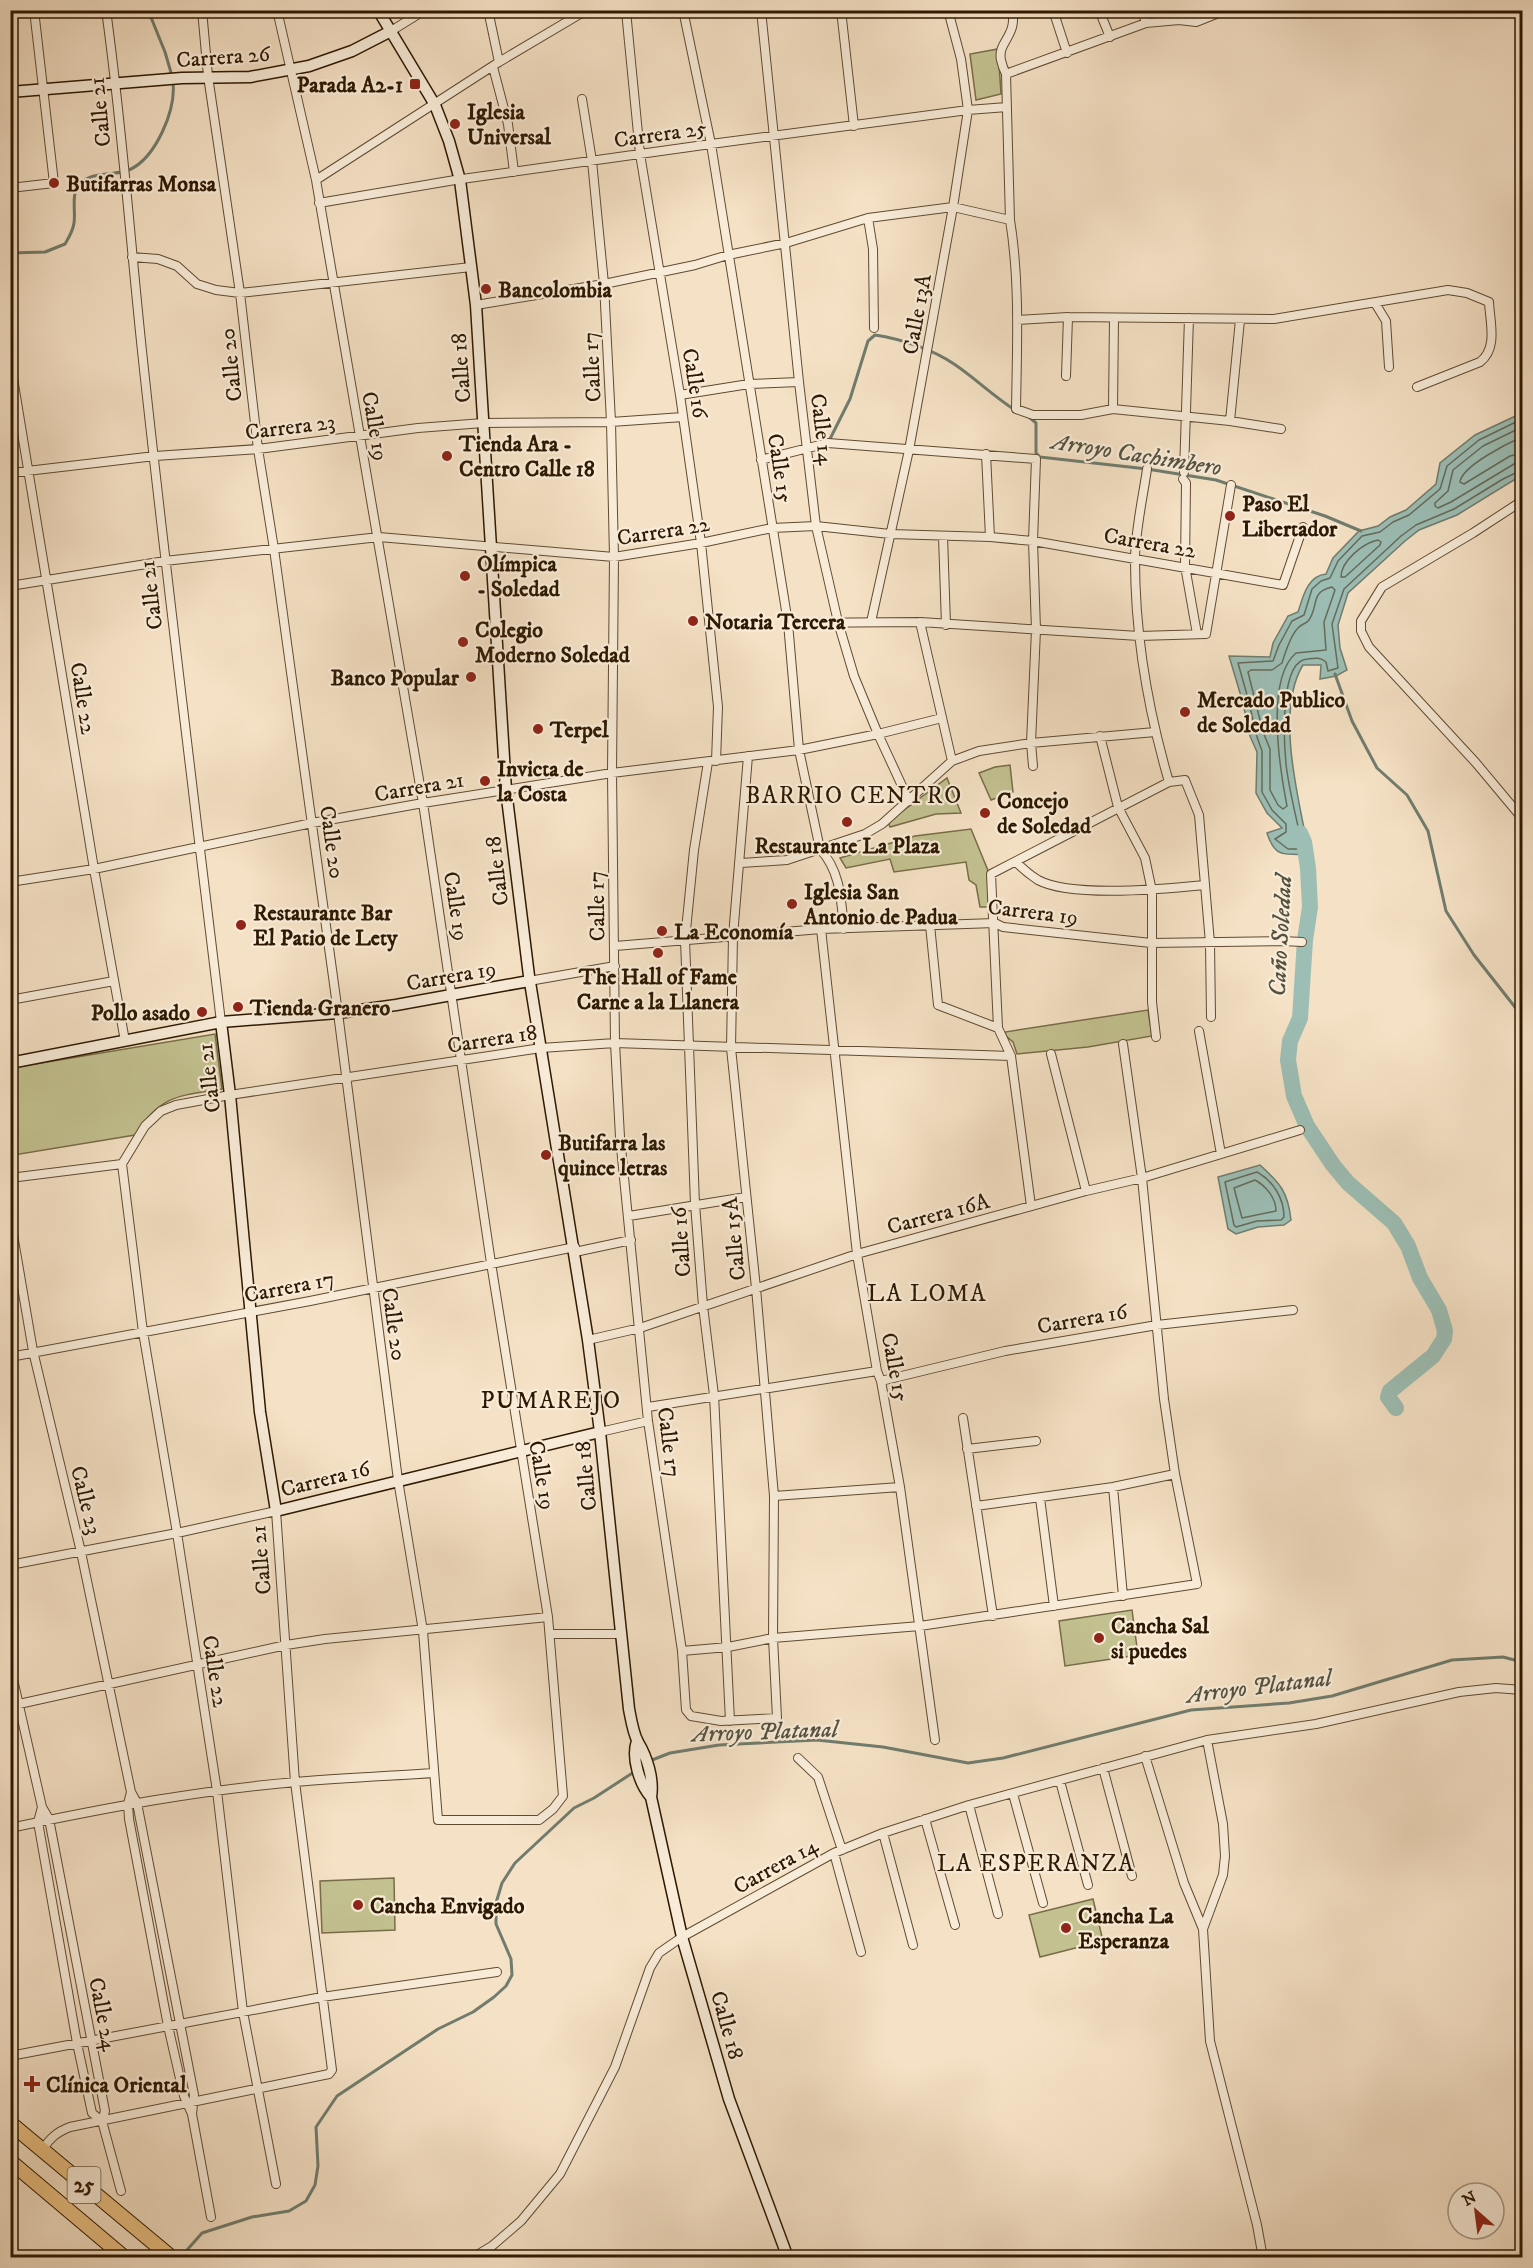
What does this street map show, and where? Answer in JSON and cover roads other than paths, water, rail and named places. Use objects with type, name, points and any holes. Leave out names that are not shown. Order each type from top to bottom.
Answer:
[{"type":"highway","name":"25","points":[[12,2125],[172,2258]]},
{"type":"highway","name":"25","points":[[10,2161],[121,2256]]},
{"type":"main road","name":"Calle 18","points":[[378,10],[435,105],[449,141],[460,180],[476,305],[506,790],[529,981],[575,1249],[588,1340],[629,1709],[645,1775],[653,1786],[651,1797],[682,1937],[729,2099],[788,2258]]},
{"type":"main road","name":"Carrera 26","points":[[10,92],[208,76],[250,77],[309,66],[352,51],[391,31]]},
{"type":"main road","name":"Carrera 19","points":[[10,1063],[221,1022],[338,1013],[453,996],[529,981]]},
{"type":"main road","name":"Calle 21","points":[[221,1022],[260,1412],[276,1511]]},
{"type":"main road","name":"Carrera 16","points":[[276,1511],[600,1432]]},
{"type":"street","points":[[10,188],[54,183],[34,10]]},
{"type":"street","name":"Calle 21","points":[[106,10],[116,82],[132,257],[165,561],[221,1022]]},
{"type":"street","name":"Calle 20","points":[[202,10],[208,76],[240,293],[258,449],[338,1013],[398,1480],[423,1630],[440,1821]]},
{"type":"street","name":"Calle 19","points":[[277,10],[316,180],[332,282],[379,537],[423,802],[491,1263],[550,1634],[563,1796],[553,1809],[539,1820],[440,1821]]},
{"type":"street","name":"Carrera 26","points":[[391,31],[425,10]]},
{"type":"street","points":[[488,10],[514,172]]},
{"type":"street","points":[[316,180],[496,65],[591,10]]},
{"type":"street","points":[[598,10],[627,11]]},
{"type":"street","name":"Calle 15","points":[[683,10],[711,144],[788,623],[799,750],[820,849],[830,860],[836,873],[844,928]]},
{"type":"street","name":"Calle 14","points":[[761,10],[816,526],[838,622],[854,676],[909,801]]},
{"type":"street","points":[[841,10],[854,126]]},
{"type":"street","name":"Calle 13A","points":[[871,622],[909,450],[968,110],[961,59],[948,10]]},
{"type":"street","points":[[1012,10],[1014,27],[1002,48],[1000,59],[1006,74],[1010,220],[1017,320],[1016,409],[1033,415],[1080,415],[1113,409],[1230,421],[1281,429]]},
{"type":"street","points":[[1053,10],[1067,53]]},
{"type":"street","points":[[1099,10],[1110,37]]},
{"type":"street","points":[[1142,10],[1146,23]]},
{"type":"street","points":[[1179,20],[1185,10]]},
{"type":"street","points":[[1006,74],[1146,23],[1179,20],[1196,22],[1226,10]]},
{"type":"street","name":"Calle 16","points":[[627,11],[640,154],[680,395],[701,543],[718,707],[712,762],[693,850],[685,940],[691,1047],[695,1204],[703,1306],[714,1395],[730,1721]]},
{"type":"street","name":"Calle 17","points":[[582,99],[592,161],[604,284],[612,422],[615,558],[612,773],[615,1043],[620,1137],[648,1421],[682,1651],[686,1710],[691,1716],[730,1721]]},
{"type":"street","name":"Carrera 25","points":[[319,203],[640,154],[1007,106]]},
{"type":"street","points":[[476,305],[604,284],[695,265],[728,255],[786,243],[868,218],[952,207],[1010,220]]},
{"type":"street","points":[[868,218],[873,249],[874,328]]},
{"type":"street","points":[[132,257],[158,259],[177,266],[197,284],[216,290],[240,293],[471,267]]},
{"type":"street","points":[[1017,320],[1068,317],[1274,319],[1448,290],[1467,292],[1489,302],[1492,346],[1488,356],[1480,362],[1417,387]]},
{"type":"street","points":[[1375,303],[1386,321],[1389,367]]},
{"type":"street","points":[[1066,376],[1068,317]]},
{"type":"street","points":[[1113,409],[1114,318]]},
{"type":"street","points":[[1189,318],[1184,475],[1186,483],[1185,566],[1197,634]]},
{"type":"street","points":[[1230,421],[1240,320]]},
{"type":"street","name":"Calle 22","points":[[10,360],[94,869],[125,1041]]},
{"type":"street","points":[[680,395],[749,384],[799,382]]},
{"type":"street","name":"Carrera 23","points":[[10,473],[155,456],[258,449],[360,435],[483,423],[612,422],[683,417]]},
{"type":"street","points":[[762,460],[828,443],[1036,459],[1033,541],[1036,630],[1031,743],[1033,766]]},
{"type":"street","points":[[986,454],[990,537]]},
{"type":"street","points":[[1148,469],[1134,558],[1139,636],[1155,732],[1169,782]]},
{"type":"street","points":[[788,623],[920,622],[1139,636],[1206,634],[1231,485]]},
{"type":"street","points":[[1522,501],[1382,587],[1361,621],[1361,631],[1369,647],[1476,763],[1522,818]]},
{"type":"street","name":"Carrera 22","points":[[10,585],[165,561],[379,537],[615,558],[772,528],[816,526],[890,534],[990,537],[1033,541],[1283,585],[1303,527]]},
{"type":"street","points":[[943,536],[946,625]]},
{"type":"street","points":[[920,622],[952,761]]},
{"type":"street","name":"Carrera 21","points":[[10,882],[94,869],[423,802],[612,773],[799,750],[942,718]]},
{"type":"street","points":[[741,863],[787,860],[865,834],[882,824],[952,761],[979,751],[1031,743],[1155,732]]},
{"type":"street","points":[[1100,736],[1118,807],[1145,858],[1152,891],[1152,1011],[1156,1037]]},
{"type":"street","name":"Calle 15A","points":[[730,1721],[777,1718],[773,1638],[774,1496],[756,1288],[731,1048],[734,936],[748,756]]},
{"type":"street","points":[[1031,1206],[1011,1056],[998,1028],[991,874],[1169,782],[1185,780],[1199,815],[1210,943],[1211,1017]]},
{"type":"street","points":[[1016,862],[1038,880],[1074,888],[1152,891],[1205,885]]},
{"type":"street","name":"Carrera 19","points":[[615,946],[821,929],[995,923],[1003,927],[1151,943],[1283,940],[1302,942]]},
{"type":"street","points":[[930,925],[938,1005],[998,1028]]},
{"type":"street","name":"Calle 15","points":[[821,929],[857,1254],[900,1487],[935,1740]]},
{"type":"street","name":"Carrera 19","points":[[529,981],[615,966]]},
{"type":"street","points":[[10,1000],[114,981]]},
{"type":"street","points":[[1199,1031],[1221,1154]]},
{"type":"street","name":"Carrera 18","points":[[122,1164],[146,1126],[161,1111],[176,1105],[541,1048],[615,1043],[1011,1056]]},
{"type":"street","points":[[682,1651],[728,1647],[773,1638],[920,1626],[1197,1584],[1175,1474],[1164,1399],[1142,1178],[1123,1044]]},
{"type":"street","points":[[1051,1054],[1086,1191]]},
{"type":"street","name":"Carrera 16A","points":[[588,1340],[640,1328],[857,1254],[1086,1191],[1142,1178],[1300,1130]]},
{"type":"street","points":[[10,1178],[122,1164]]},
{"type":"street","name":"Calle 22","points":[[122,1164],[143,1332],[217,1791],[243,2012],[276,2184]]},
{"type":"street","points":[[629,1216],[746,1197]]},
{"type":"street","name":"Calle 23","points":[[10,1217],[33,1352],[81,1552],[132,1792],[137,1803],[179,2024],[192,2114],[211,2217]]},
{"type":"street","name":"Carrera 17","points":[[10,1357],[491,1263],[631,1240]]},
{"type":"street","name":"Carrera 16","points":[[881,1381],[1005,1351],[1156,1325],[1293,1310]]},
{"type":"street","points":[[648,1407],[877,1371]]},
{"type":"street","points":[[963,1418],[993,1616]]},
{"type":"street","name":"Carrera 16","points":[[600,1432],[648,1421]]},
{"type":"street","points":[[968,1449],[1036,1441]]},
{"type":"street","points":[[976,1506],[1113,1487],[1175,1474]]},
{"type":"street","points":[[774,1496],[900,1487]]},
{"type":"street","points":[[1113,1487],[1123,1596]]},
{"type":"street","points":[[1040,1498],[1054,1606]]},
{"type":"street","name":"Calle 21","points":[[258,2088],[329,2074],[332,2070],[296,1782],[276,1511]]},
{"type":"street","name":"Carrera 16","points":[[10,1565],[177,1533],[276,1511]]},
{"type":"street","points":[[14,1704],[286,1645],[325,1639],[548,1617]]},
{"type":"street","points":[[550,1634],[620,1634]]},
{"type":"street","name":"Calle 24","points":[[10,1666],[14,1704],[42,1807],[49,1819],[105,2111],[102,2121],[92,2113],[76,2043],[38,1822],[42,1807]]},
{"type":"street","name":"Carrera 14","points":[[472,2258],[492,2246],[521,2221],[560,2174],[615,2067],[654,1960],[665,1948],[682,1937],[838,1852],[883,1833],[969,1805],[1207,1740],[1316,1724],[1459,1692],[1487,1689],[1522,1690]]},
{"type":"street","points":[[1203,1929],[1223,1875],[1225,1856],[1223,1824],[1207,1740]]},
{"type":"street","points":[[1145,1756],[1184,1883],[1203,1929],[1210,2041],[1257,2225],[1263,2258]]},
{"type":"street","points":[[798,1758],[818,1777],[861,1952]]},
{"type":"street","points":[[1102,1768],[1132,1876]]},
{"type":"street","points":[[10,1828],[128,1804],[217,1791],[296,1782],[434,1773]]},
{"type":"street","points":[[1060,1781],[1088,1885]]},
{"type":"street","name":"Calle 23","points":[[132,1792],[128,1804],[129,1819],[168,2026],[191,2103]]},
{"type":"street","points":[[1013,1794],[1042,1903]]},
{"type":"street","points":[[969,1805],[998,1914]]},
{"type":"street","points":[[925,1819],[955,1924]]},
{"type":"street","points":[[883,1833],[914,1945]]},
{"type":"street","points":[[10,2056],[322,1997],[497,1972]]},
{"type":"street","points":[[43,2149],[58,2132],[70,2127],[258,2088]]},
{"type":"street","points":[[10,2113],[12,2125]]},
{"type":"street","points":[[102,2121],[121,2191]]},
{"type":"water","points":[[1522,413],[1522,475],[1457,515],[1419,530],[1348,593],[1338,625],[1340,648],[1347,670],[1336,676],[1320,679],[1321,665],[1303,665],[1295,685],[1290,708],[1290,733],[1296,786],[1310,857],[1280,853],[1271,843],[1267,833],[1282,828],[1267,813],[1256,793],[1257,752],[1250,736],[1229,656],[1270,657],[1273,643],[1288,616],[1298,612],[1310,583],[1326,574],[1333,558],[1359,531],[1378,526],[1390,517],[1406,510],[1436,484],[1440,463],[1475,435]]},
{"type":"water","points":[[1260,1165],[1282,1189],[1288,1202],[1291,1220],[1284,1225],[1258,1227],[1236,1234],[1228,1229],[1218,1177]]},
{"type":"waterway","points":[[148,10],[172,76]]},
{"type":"waterway","points":[[10,253],[45,252],[65,244],[73,226],[74,196],[78,187],[86,179],[129,170],[148,155],[168,119],[173,82]]},
{"type":"waterway","name":"Arroyo Cachimbero","points":[[829,441],[850,399],[868,341],[875,335],[916,345],[936,354],[962,369],[1015,410]]},
{"type":"waterway","name":"Arroyo Cachimbero","points":[[1029,417],[1036,423],[1036,453],[1040,457],[1147,469],[1216,480],[1325,516],[1361,531]]},
{"type":"waterway","name":"Arroyo Platanal","points":[[1335,674],[1352,721],[1377,768],[1407,795],[1428,831],[1446,911],[1474,955],[1522,1016]]},
{"type":"waterway","name":"Caño Soledad","points":[[1300,833],[1304,842],[1308,868],[1310,907],[1305,940],[1300,1018],[1290,1041],[1288,1060],[1294,1096],[1307,1126],[1333,1165],[1348,1183],[1394,1223],[1408,1246],[1420,1278],[1439,1310],[1445,1331],[1444,1339],[1433,1356],[1390,1391],[1388,1397],[1396,1408]]},
{"type":"waterway","name":"Arroyo Platanal","points":[[639,1768],[670,1753],[719,1745],[817,1740],[883,1747],[968,1763],[1003,1758],[1191,1710],[1289,1703],[1332,1696],[1452,1660],[1503,1657],[1522,1662]]},
{"type":"waterway","name":"Arroyo Platanal","points":[[180,2258],[202,2233],[252,2217],[289,2211],[306,2201],[315,2185],[318,2166],[316,2127],[337,2096],[438,2029],[473,2012],[506,1986],[512,1975],[511,1959],[496,1924],[496,1903],[502,1883],[515,1863],[574,1808],[634,1772]]},
{"type":"place","name":"Parada A2-1","points":[[415,84]]},
{"type":"place","name":"Iglesia Universal","points":[[455,124]]},
{"type":"place","name":"Butifarras Monsa","points":[[54,183]]},
{"type":"place","name":"Bancolombia","points":[[486,289]]},
{"type":"place","name":"Tienda Ara - Centro Calle 18","points":[[447,456]]},
{"type":"place","name":"Paso El Libertador","points":[[1230,516]]},
{"type":"place","name":"Olímpica - Soledad","points":[[465,576]]},
{"type":"place","name":"Notaria Tercera","points":[[693,621]]},
{"type":"place","name":"Colegio Moderno Soledad","points":[[463,642]]},
{"type":"place","name":"Banco Popular","points":[[471,677]]},
{"type":"place","name":"Mercado Publico de Soledad","points":[[1185,712]]},
{"type":"place","name":"Terpel","points":[[538,729]]},
{"type":"place","name":"Invicta de la Costa","points":[[485,781]]},
{"type":"place","name":"Concejo de Soledad","points":[[985,813]]},
{"type":"place","name":"Restaurante La Plaza","points":[[847,822]]},
{"type":"place","name":"Iglesia San Antonio de Padua","points":[[792,904]]},
{"type":"place","name":"Restaurante Bar El Patio de Lety","points":[[241,925]]},
{"type":"place","name":"La Economía","points":[[662,931]]},
{"type":"place","name":"The Hall of Fame Carne a la Llanera","points":[[658,953]]},
{"type":"place","name":"Tienda Granero","points":[[238,1007]]},
{"type":"place","name":"Pollo asado","points":[[202,1012]]},
{"type":"place","name":"Butifarra las quince letras","points":[[546,1155]]},
{"type":"place","name":"Cancha Sal si puedes","points":[[1099,1638]]},
{"type":"place","name":"Cancha Envigado","points":[[358,1905]]},
{"type":"place","name":"Cancha La Esperanza","points":[[1066,1928]]},
{"type":"place","name":"Clínica Oriental","points":[[32,2084]]},
{"type":"district","name":"BARRIO CENTRO","points":[[854,795]]},
{"type":"district","name":"LA LOMA","points":[[927,1293]]},
{"type":"district","name":"PUMAREJO","points":[[551,1400]]},
{"type":"district","name":"LA ESPERANZA","points":[[1036,1863]]}]
